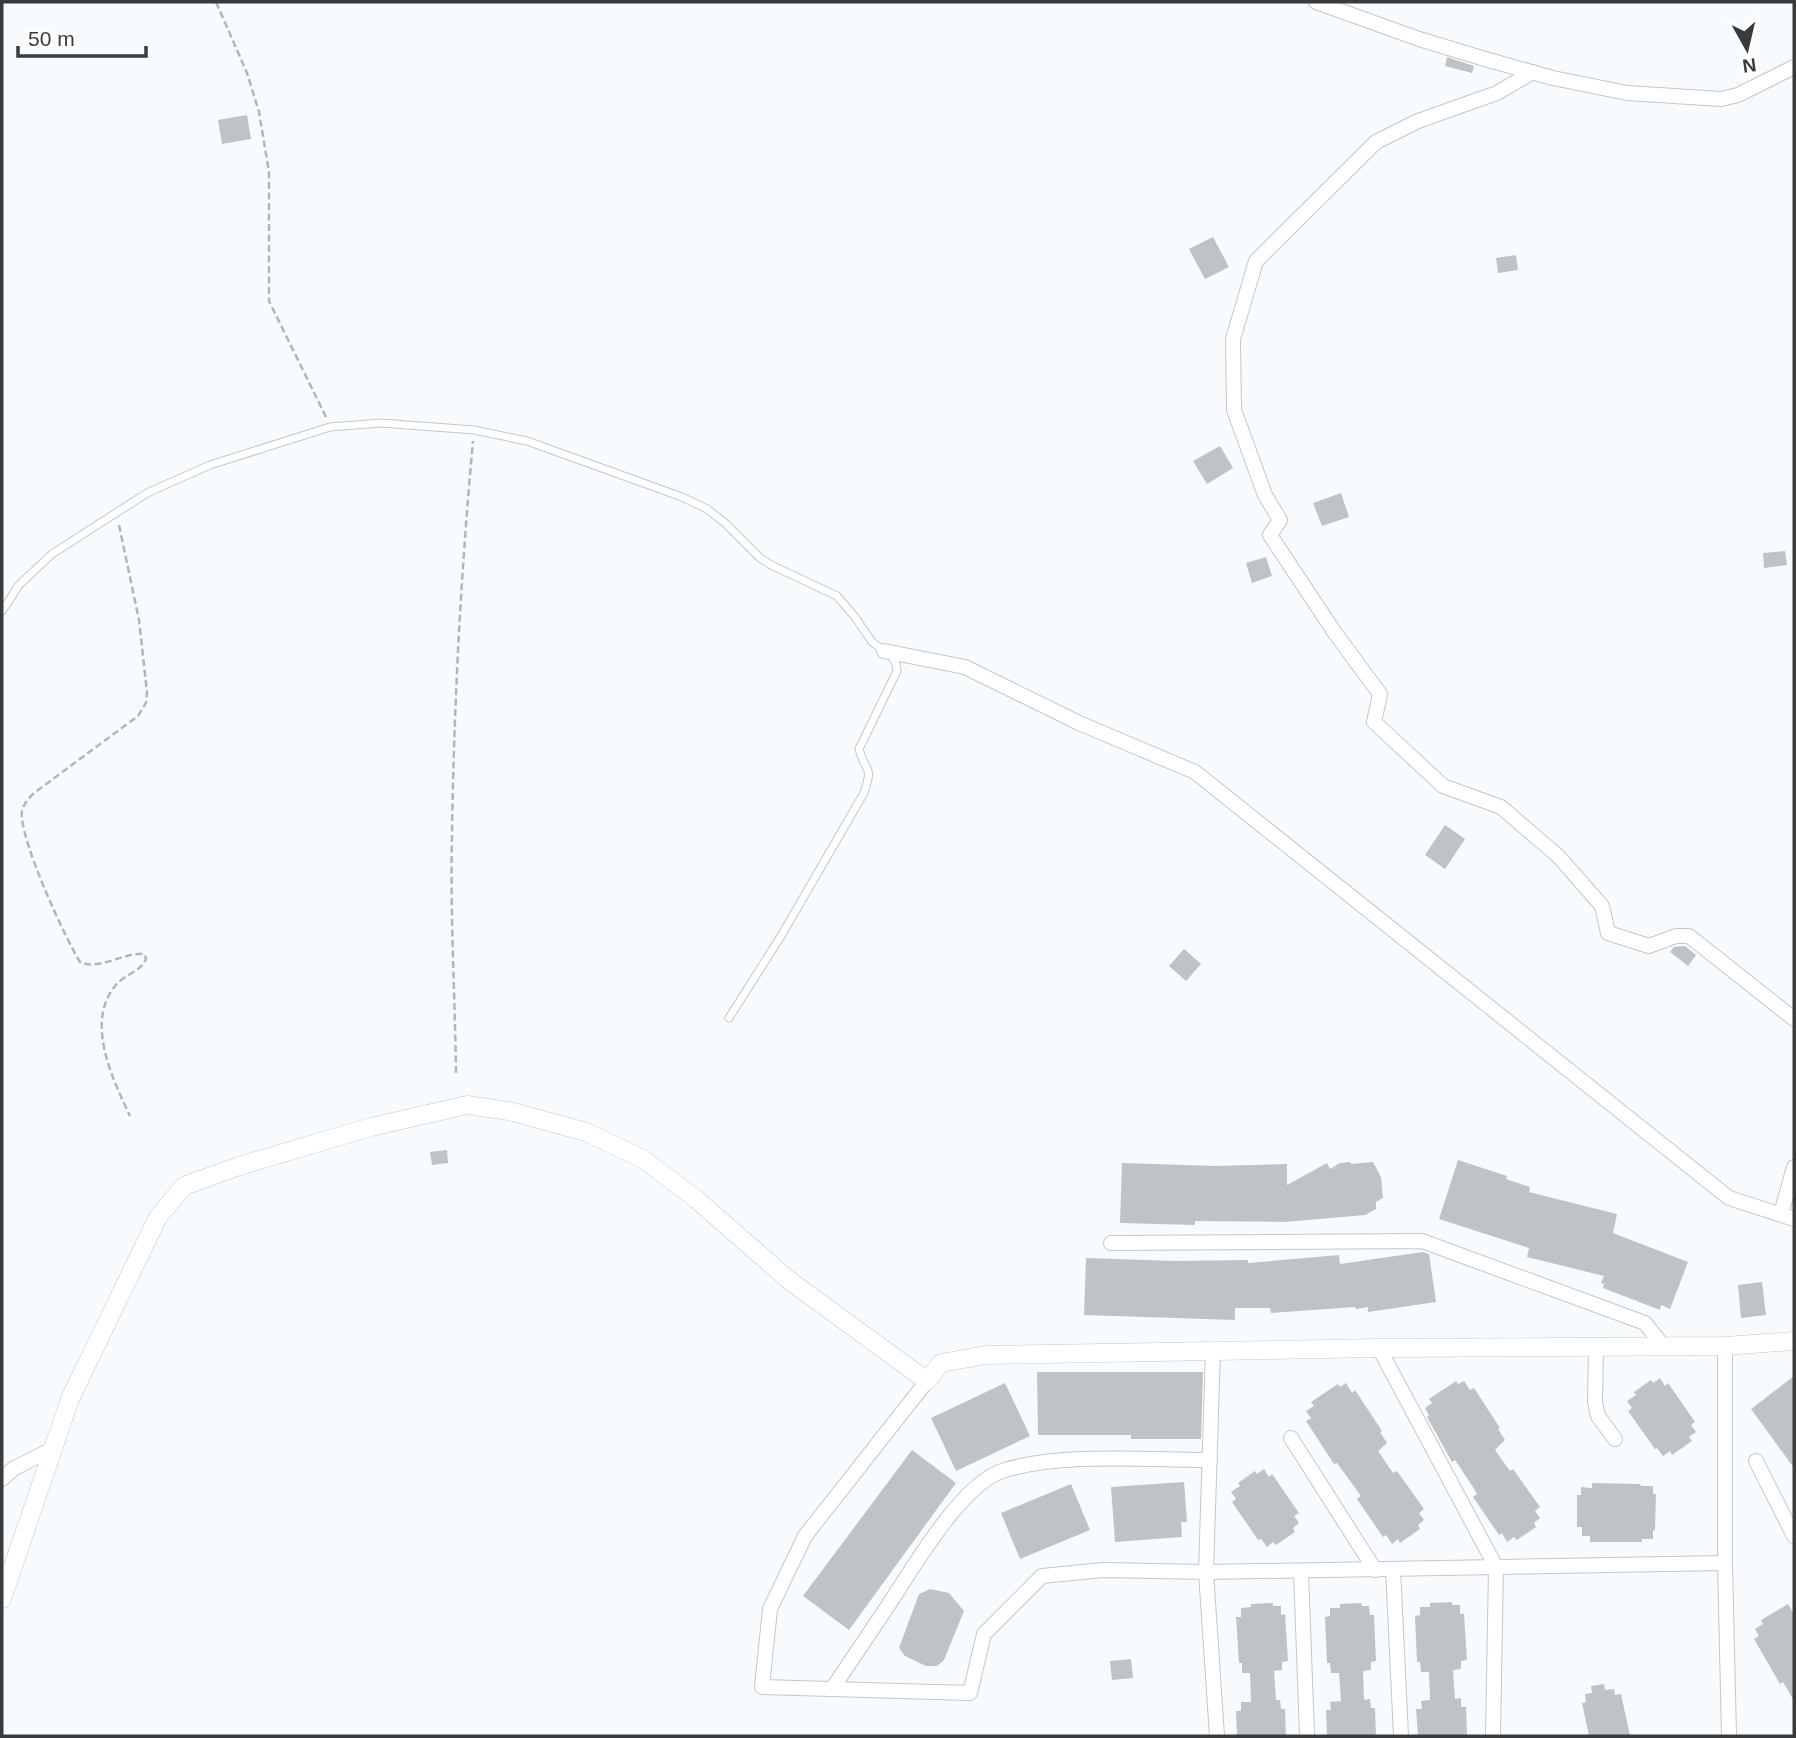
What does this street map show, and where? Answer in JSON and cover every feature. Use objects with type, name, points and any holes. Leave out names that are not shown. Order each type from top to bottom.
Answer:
[{"type":"street","points":[[1316,2],[1419,39],[1532,72],[1628,93],[1721,99],[1738,95],[1794,67]]},
{"type":"street","points":[[1532,72],[1497,93],[1418,121],[1376,142],[1256,261],[1233,339],[1234,411],[1265,495],[1280,520],[1270,535],[1335,633],[1380,694],[1374,722],[1443,786],[1501,807],[1558,856],[1602,906],[1608,933],[1649,946],[1676,936],[1689,936],[1794,1020]]},
{"type":"street","points":[[884,651],[965,667],[1079,723],[1195,772],[1730,1198],[1787,1217],[1794,1167]]},
{"type":"street","points":[[2,1599],[70,1399],[159,1217],[184,1186],[239,1166],[371,1127],[467,1105],[509,1111],[586,1132],[643,1159],[696,1199],[790,1281],[927,1381]]},
{"type":"street","points":[[1111,1243],[1422,1241],[1645,1324],[1663,1346]]},
{"type":"street","points":[[1725,1563],[1301,1571],[1103,1570],[1042,1576],[984,1634],[970,1693],[762,1687],[770,1609],[804,1536],[941,1363],[986,1355],[1213,1350],[1726,1346],[1794,1341]]},
{"type":"street","points":[[1596,1346],[1595,1402],[1598,1416],[1615,1439]]},
{"type":"street","points":[[1726,1346],[1725,1563],[1729,1736]]},
{"type":"street","points":[[1379,1348],[1496,1567],[1493,1736]]},
{"type":"street","points":[[1213,1350],[1206,1572],[1217,1736]]},
{"type":"street","points":[[1291,1438],[1375,1570]]},
{"type":"street","points":[[2,1479],[13,1469],[54,1448]]},
{"type":"street","points":[[832,1689],[940,1528],[979,1485],[999,1472],[1081,1459],[1210,1460]]},
{"type":"street","points":[[1756,1461],[1794,1536]]},
{"type":"street","points":[[1393,1569],[1401,1736]]},
{"type":"street","points":[[1301,1571],[1307,1736]]},
{"type":"lane","points":[[2,611],[19,585],[61,547],[147,493],[210,465],[330,427],[381,423],[474,430],[527,442],[682,497],[707,509],[760,558],[837,596],[872,642],[897,664],[897,671],[859,749],[861,758],[868,766],[869,777],[864,793],[781,936],[729,1018]]},
{"type":"path","points":[[216,2],[247,73],[259,112],[269,172],[270,301],[273,313],[303,366],[330,427]]},
{"type":"path","points":[[456,1073],[452,837],[455,707],[462,568],[474,430]]},
{"type":"path","points":[[115,512],[139,620],[146,703],[138,716],[34,793],[24,803],[22,812],[25,832],[38,871],[60,924],[80,962],[92,965],[130,954],[144,954],[146,958],[141,967],[123,977],[114,987],[108,996],[101,1023],[111,1072],[130,1116]]},
{"type":"building","points":[[1447,57],[1474,66],[1472,73],[1445,66]]},
{"type":"building","points":[[247,115],[251,139],[222,144],[218,120]]},
{"type":"building","points":[[1213,237],[1229,267],[1205,279],[1189,249]]},
{"type":"building","points":[[1516,255],[1518,270],[1498,273],[1496,258]]},
{"type":"building","points":[[1220,446],[1233,468],[1207,484],[1193,461]]},
{"type":"building","points":[[1341,493],[1349,517],[1322,526],[1313,503]]},
{"type":"building","points":[[1785,551],[1787,565],[1764,568],[1763,553]]},
{"type":"building","points":[[1266,557],[1272,576],[1252,583],[1246,563]]},
{"type":"building","points":[[1445,825],[1465,839],[1445,869],[1425,855]]},
{"type":"building","points":[[1685,946],[1696,955],[1688,966],[1670,952],[1674,947]]},
{"type":"building","points":[[1184,949],[1201,964],[1186,981],[1169,966]]},
{"type":"building","points":[[447,1150],[448,1163],[432,1165],[430,1152]]},
{"type":"building","points":[[1458,1160],[1507,1176],[1506,1179],[1530,1187],[1529,1192],[1617,1214],[1613,1233],[1688,1262],[1670,1309],[1661,1305],[1660,1310],[1603,1288],[1604,1284],[1601,1283],[1604,1276],[1527,1257],[1529,1248],[1439,1219]]},
{"type":"building","points":[[1373,1162],[1381,1177],[1383,1198],[1376,1202],[1376,1209],[1365,1215],[1284,1222],[1195,1221],[1195,1225],[1120,1223],[1122,1163],[1215,1166],[1287,1164],[1287,1185],[1327,1163],[1330,1169],[1340,1163]]},
{"type":"building","points":[[1423,1252],[1429,1254],[1436,1302],[1368,1312],[1368,1307],[1271,1313],[1270,1308],[1235,1308],[1235,1320],[1084,1315],[1086,1258],[1248,1260],[1248,1263],[1339,1255],[1340,1264]]},
{"type":"building","points":[[1762,1282],[1766,1315],[1741,1318],[1738,1285]]},
{"type":"building","points":[[1037,1372],[1203,1372],[1201,1439],[1131,1439],[1131,1435],[1038,1435]]},
{"type":"building","points":[[1794,1376],[1794,1468],[1751,1409]]},
{"type":"building","points":[[1660,1378],[1665,1386],[1668,1383],[1695,1422],[1691,1425],[1696,1432],[1689,1437],[1692,1441],[1672,1455],[1670,1451],[1663,1456],[1628,1411],[1632,1408],[1627,1401],[1636,1395],[1634,1392],[1651,1380],[1653,1383]]},
{"type":"building","points":[[1456,1381],[1458,1384],[1464,1381],[1470,1390],[1474,1388],[1505,1440],[1495,1450],[1510,1471],[1513,1469],[1540,1507],[1535,1511],[1540,1518],[1534,1523],[1536,1527],[1517,1540],[1514,1537],[1507,1542],[1502,1533],[1499,1535],[1473,1497],[1477,1494],[1473,1487],[1455,1460],[1452,1462],[1427,1417],[1429,1415],[1425,1408],[1432,1403],[1429,1399]]},
{"type":"building","points":[[1005,1383],[1030,1436],[956,1471],[931,1418]]},
{"type":"building","points":[[1346,1383],[1352,1393],[1355,1390],[1382,1431],[1380,1432],[1387,1443],[1378,1451],[1393,1473],[1397,1471],[1424,1509],[1419,1513],[1424,1520],[1418,1525],[1420,1529],[1400,1543],[1398,1539],[1392,1544],[1386,1535],[1383,1537],[1357,1499],[1361,1496],[1337,1463],[1334,1464],[1306,1421],[1311,1418],[1306,1411],[1314,1406],[1311,1402],[1338,1384],[1340,1387]]},
{"type":"building","points":[[912,1450],[956,1483],[849,1630],[803,1596]]},
{"type":"building","points":[[1264,1469],[1269,1477],[1272,1474],[1299,1513],[1294,1516],[1299,1523],[1293,1528],[1295,1532],[1276,1545],[1273,1542],[1267,1547],[1261,1539],[1258,1540],[1232,1502],[1236,1499],[1231,1492],[1240,1486],[1238,1483],[1255,1471],[1257,1474]]},
{"type":"building","points":[[1184,1482],[1187,1522],[1181,1522],[1182,1537],[1115,1542],[1111,1487]]},
{"type":"building","points":[[1592,1483],[1653,1486],[1653,1494],[1656,1494],[1653,1539],[1642,1539],[1642,1542],[1590,1542],[1590,1536],[1582,1536],[1582,1527],[1577,1527],[1577,1495],[1581,1495],[1581,1487],[1592,1488]]},
{"type":"building","points":[[1071,1484],[1090,1530],[1020,1559],[1001,1513]]},
{"type":"building","points":[[930,1589],[949,1593],[964,1611],[944,1660],[937,1666],[926,1666],[905,1656],[899,1648],[919,1594]]},
{"type":"building","points":[[1452,1602],[1452,1605],[1460,1605],[1460,1614],[1464,1614],[1467,1660],[1461,1661],[1461,1669],[1453,1670],[1455,1699],[1461,1698],[1461,1707],[1466,1707],[1467,1736],[1418,1736],[1416,1709],[1422,1709],[1421,1701],[1430,1700],[1429,1672],[1421,1672],[1420,1662],[1417,1662],[1415,1616],[1420,1615],[1420,1607],[1430,1607],[1430,1603]]},
{"type":"building","points":[[1273,1603],[1273,1606],[1281,1606],[1281,1615],[1285,1614],[1288,1661],[1282,1662],[1282,1670],[1274,1671],[1276,1700],[1280,1700],[1281,1709],[1285,1709],[1286,1736],[1237,1736],[1236,1711],[1241,1711],[1241,1702],[1251,1702],[1250,1673],[1242,1673],[1242,1663],[1239,1663],[1236,1617],[1241,1617],[1241,1608],[1251,1607],[1251,1604]]},
{"type":"building","points":[[1361,1603],[1362,1606],[1369,1606],[1370,1615],[1374,1615],[1376,1661],[1371,1662],[1371,1670],[1363,1671],[1364,1700],[1370,1699],[1371,1708],[1375,1708],[1376,1736],[1327,1736],[1326,1710],[1331,1710],[1330,1702],[1341,1701],[1339,1673],[1331,1673],[1330,1663],[1327,1663],[1325,1617],[1330,1616],[1330,1608],[1340,1608],[1340,1604]]},
{"type":"building","points":[[1788,1604],[1794,1614],[1794,1701],[1783,1682],[1780,1684],[1754,1639],[1759,1636],[1755,1629],[1763,1624],[1761,1620]]},
{"type":"building","points":[[1131,1659],[1133,1678],[1112,1680],[1110,1661]]},
{"type":"building","points":[[1604,1684],[1605,1690],[1614,1689],[1615,1695],[1621,1694],[1630,1736],[1589,1736],[1582,1703],[1586,1702],[1585,1694],[1592,1693],[1591,1686]]}]
